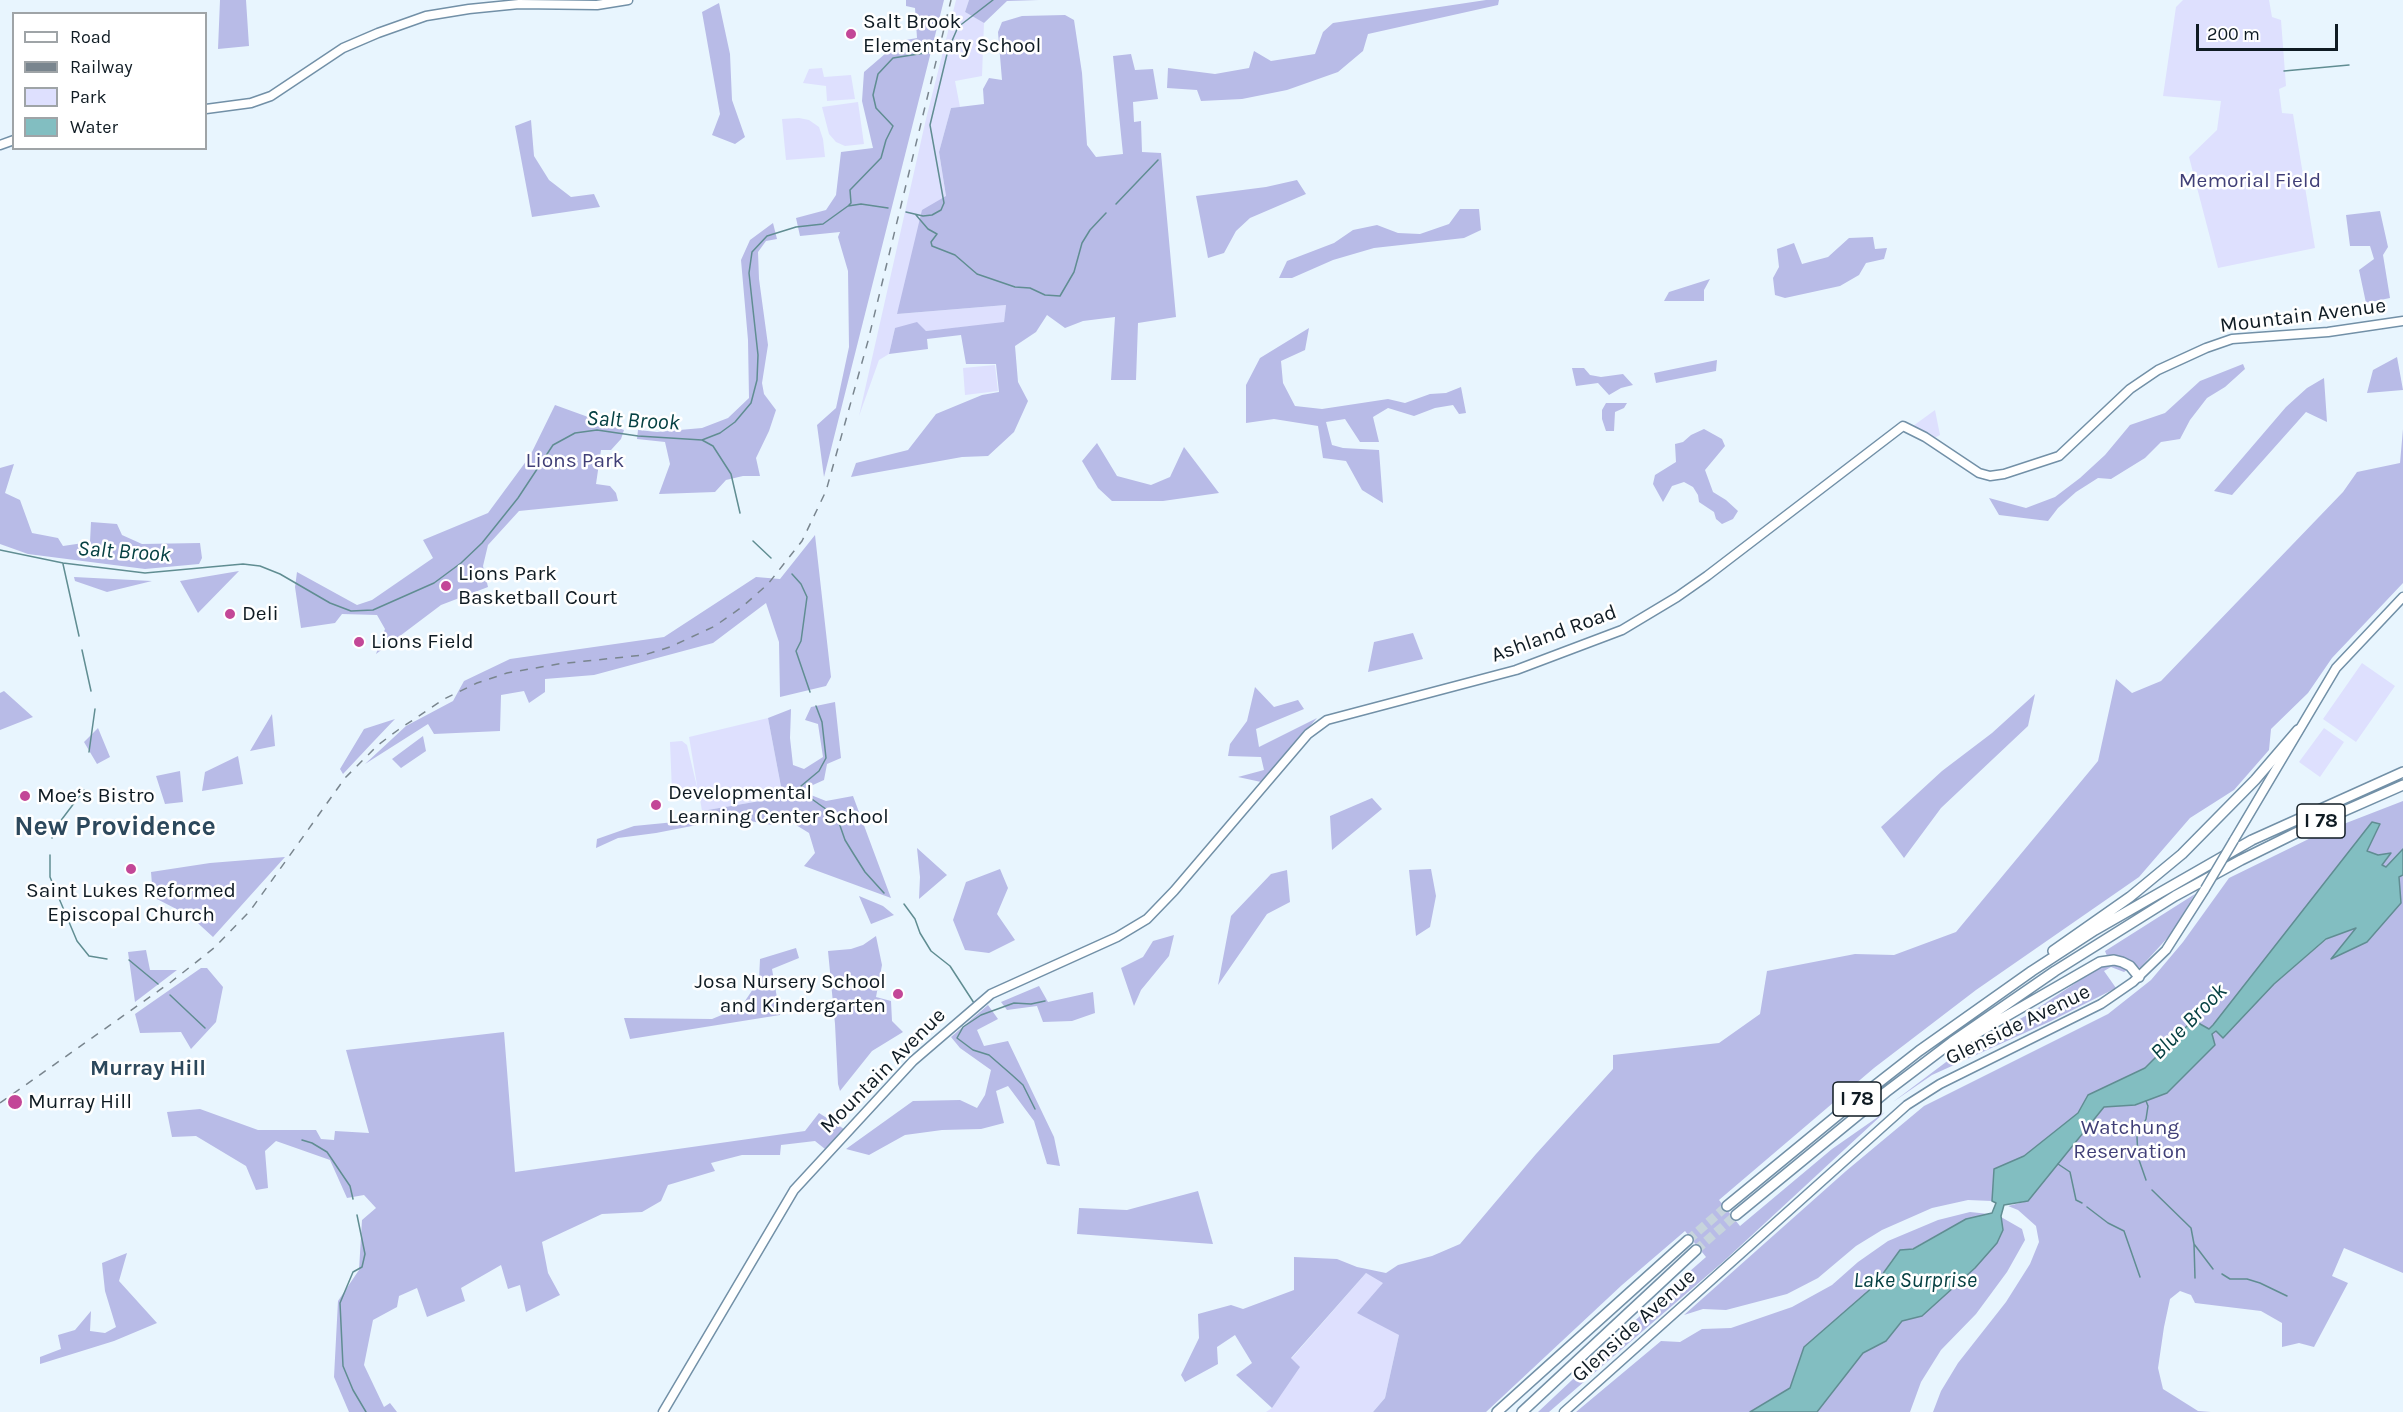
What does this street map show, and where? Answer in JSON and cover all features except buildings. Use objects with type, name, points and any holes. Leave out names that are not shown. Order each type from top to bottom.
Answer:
[{"type":"highway","points":[[2032,971],[2038,961],[2130,897],[2182,854],[2249,787],[2298,730]]},
{"type":"highway","name":"I 78","points":[[1727,1206],[1911,1058],[2032,971],[2149,897],[2252,840],[2403,772]]},
{"type":"highway","name":"I 78","points":[[1736,1215],[1838,1130],[1937,1053],[2055,971],[2175,896],[2241,860],[2310,826],[2403,785]]},
{"type":"highway","points":[[1937,1053],[1957,1046],[2100,962],[2114,960],[2122,962],[2130,966],[2139,977]]},
{"type":"highway","points":[[1497,1412],[1688,1240]]},
{"type":"highway","points":[[1522,1412],[1696,1250]]},
{"type":"main road","points":[[207,109],[251,103],[271,96],[343,48],[426,16],[519,4],[597,4],[628,0]]},
{"type":"main road","name":"Mountain Avenue","points":[[1903,426],[1925,437],[1947,454],[1987,476],[2004,474],[2064,453],[2118,398],[2146,377],[2206,348],[2232,339],[2336,331],[2403,321]]},
{"type":"main road","name":"Ashland Road","points":[[1308,734],[1333,717],[1516,670],[1577,649],[1622,630],[1707,576],[1903,426]]},
{"type":"main road","name":"Glenside Avenue","points":[[1564,1412],[1907,1105],[1949,1079],[2101,1004],[2139,977],[2158,960],[2205,889],[2336,668],[2403,597]]},
{"type":"main road","name":"Mountain Avenue","points":[[663,1412],[794,1190],[913,1060],[992,994],[1117,937],[1147,919],[1174,891],[1308,734]]},
{"type":"green space","points":[[220,0],[246,0],[249,46],[218,49]]},
{"type":"green space","points":[[906,0],[944,0],[824,477],[817,425],[836,408],[849,347],[848,271],[838,237],[840,232],[800,236],[796,218],[826,210],[836,195],[841,152],[873,148],[862,101],[864,72],[900,41],[917,38],[915,8],[906,6]]},
{"type":"green space","points":[[956,0],[969,0],[965,12],[984,23],[982,76],[955,81],[960,107],[951,108],[939,152],[946,196],[897,314],[1006,305],[1004,323],[926,331],[895,328],[889,354],[879,360],[859,416],[926,119]]},
{"type":"green space","points":[[969,0],[1039,0],[1007,1],[984,23],[965,12]]},
{"type":"green space","points":[[1499,0],[1498,5],[1368,34],[1363,51],[1338,72],[1287,90],[1242,99],[1201,101],[1197,90],[1167,88],[1168,68],[1215,74],[1249,68],[1254,51],[1271,61],[1315,54],[1323,32],[1333,23]]},
{"type":"green space","name":"Memorial Field","points":[[2183,0],[2269,0],[2272,17],[2281,20],[2286,86],[2279,89],[2282,113],[2293,114],[2315,248],[2218,268],[2189,157],[2217,130],[2221,101],[2163,96],[2176,7]]},
{"type":"green space","points":[[719,3],[730,54],[732,100],[745,137],[735,144],[712,135],[720,114],[702,12]]},
{"type":"green space","points":[[1065,15],[1074,20],[1082,73],[1087,145],[1096,157],[1123,154],[1113,56],[1131,54],[1135,70],[1153,69],[1158,99],[1133,102],[1134,122],[1141,121],[1142,152],[1161,153],[1176,317],[1138,323],[1136,380],[1111,380],[1115,317],[1083,321],[1065,328],[1047,315],[1036,332],[1015,346],[1018,382],[1028,401],[1014,432],[988,456],[962,457],[851,477],[856,463],[908,450],[936,414],[982,395],[999,392],[996,364],[966,364],[961,335],[927,339],[928,349],[889,354],[895,328],[917,322],[926,331],[1004,322],[1006,305],[897,314],[922,210],[946,196],[939,152],[951,108],[984,104],[983,89],[989,78],[1002,80],[998,32],[1002,22],[1022,16]]},
{"type":"green space","points":[[822,68],[824,77],[851,75],[855,99],[827,101],[826,86],[803,83],[809,69]]},
{"type":"green space","points":[[858,102],[864,144],[845,146],[836,142],[829,134],[822,107]]},
{"type":"green space","points":[[782,119],[809,120],[819,127],[825,157],[786,160]]},
{"type":"green space","points":[[531,120],[534,156],[549,180],[571,197],[594,194],[600,207],[532,217],[515,126]]},
{"type":"green space","points":[[1297,180],[1306,194],[1250,218],[1236,231],[1224,253],[1208,258],[1196,196],[1266,187]]},
{"type":"green space","points":[[1460,209],[1479,209],[1481,230],[1464,238],[1374,248],[1333,260],[1292,278],[1279,278],[1287,261],[1334,243],[1353,230],[1377,225],[1398,233],[1420,234],[1449,224]]},
{"type":"green space","points":[[2380,211],[2388,247],[2383,255],[2390,298],[2366,303],[2359,270],[2374,259],[2370,246],[2350,246],[2346,215]]},
{"type":"green space","points":[[773,223],[777,239],[766,241],[758,252],[759,279],[768,345],[762,383],[764,394],[776,410],[756,458],[760,476],[743,476],[726,480],[715,492],[659,494],[670,464],[665,442],[637,439],[638,430],[657,432],[702,428],[728,418],[749,398],[748,340],[741,260],[750,240]]},
{"type":"green space","points":[[1873,237],[1875,249],[1887,248],[1884,259],[1866,263],[1859,275],[1840,286],[1785,298],[1775,295],[1773,278],[1779,267],[1777,249],[1794,243],[1802,264],[1828,257],[1849,238]]},
{"type":"green space","points":[[1710,279],[1704,290],[1704,301],[1664,301],[1669,292]]},
{"type":"green space","points":[[1309,328],[1305,350],[1281,361],[1283,383],[1295,406],[1322,409],[1388,399],[1405,403],[1461,387],[1466,413],[1459,414],[1453,405],[1435,408],[1414,416],[1388,408],[1373,417],[1379,442],[1360,442],[1345,419],[1326,422],[1332,445],[1343,448],[1379,450],[1383,503],[1362,490],[1346,461],[1323,458],[1318,426],[1274,419],[1246,423],[1246,385],[1260,358]]},
{"type":"green space","points":[[2397,357],[2403,390],[2367,393],[2373,370]]},
{"type":"green space","points":[[1717,360],[1716,371],[1656,383],[1654,373]]},
{"type":"green space","points":[[2243,364],[2245,369],[2225,387],[2207,398],[2190,420],[2180,439],[2161,442],[2145,458],[2111,479],[2098,478],[2076,492],[2058,508],[2048,521],[1999,515],[1989,498],[2026,508],[2055,497],[2105,455],[2130,425],[2165,413],[2200,381]]},
{"type":"green space","points":[[995,365],[998,391],[965,395],[963,368]]},
{"type":"green space","points":[[1572,368],[1584,368],[1590,375],[1601,377],[1623,374],[1633,385],[1621,388],[1609,395],[1598,383],[1576,386]]},
{"type":"green space","points":[[2324,378],[2327,422],[2306,412],[2232,495],[2214,491],[2286,407],[2307,388]]},
{"type":"green space","points":[[1606,403],[1627,403],[1624,408],[1615,412],[1614,431],[1606,431],[1602,419],[1602,410]]},
{"type":"green space","name":"Lions Park","points":[[555,405],[624,430],[621,439],[611,450],[601,450],[596,484],[610,486],[616,493],[618,501],[519,511],[488,545],[483,566],[488,587],[441,605],[376,654],[385,629],[377,615],[342,614],[335,623],[301,628],[295,587],[297,572],[357,605],[372,600],[433,558],[423,540],[488,513],[530,456]]},
{"type":"green space","points":[[1935,410],[1940,435],[1934,438],[1913,426]]},
{"type":"green space","points":[[1704,429],[1722,439],[1725,446],[1705,470],[1713,492],[1738,511],[1733,519],[1722,524],[1716,519],[1714,512],[1699,502],[1693,487],[1684,482],[1672,486],[1663,502],[1653,484],[1655,475],[1676,462],[1675,444],[1683,442]]},
{"type":"green space","points":[[2403,429],[2403,583],[2332,658],[2308,693],[2271,729],[2269,750],[2234,790],[2190,818],[2139,877],[1976,990],[1874,1068],[1719,1200],[1740,1226],[1832,1149],[1885,1112],[1724,1261],[1549,1412],[1538,1412],[1706,1257],[1685,1231],[1622,1285],[1486,1412],[1373,1412],[1385,1398],[1399,1335],[1357,1313],[1383,1283],[1366,1273],[1291,1358],[1300,1367],[1272,1408],[1236,1375],[1252,1363],[1235,1335],[1217,1347],[1218,1364],[1185,1382],[1181,1375],[1199,1338],[1198,1314],[1231,1305],[1243,1309],[1294,1290],[1294,1257],[1337,1259],[1357,1267],[1386,1273],[1398,1265],[1432,1256],[1460,1244],[1536,1154],[1613,1069],[1613,1055],[1719,1043],[1760,1014],[1767,971],[1855,954],[1894,955],[1956,932],[2098,761],[2116,679],[2132,693],[2161,681],[2343,492],[2357,472],[2400,463]]},
{"type":"green space","points":[[1097,443],[1117,476],[1151,485],[1170,477],[1184,447],[1219,493],[1163,501],[1112,501],[1098,488],[1082,461]]},
{"type":"green space","points":[[14,464],[5,493],[20,500],[32,533],[58,538],[63,546],[90,542],[91,522],[117,524],[122,535],[142,544],[200,543],[202,558],[199,564],[145,569],[28,554],[0,544],[0,468]]},
{"type":"green space","points":[[815,535],[831,677],[826,686],[780,697],[779,642],[766,603],[713,643],[594,675],[545,679],[545,692],[529,703],[524,691],[501,695],[500,731],[434,734],[428,724],[365,764],[406,726],[453,701],[464,681],[510,659],[664,637],[756,577],[780,579]]},
{"type":"green space","points":[[239,571],[198,613],[180,581]]},
{"type":"green space","points":[[74,577],[152,581],[107,592],[75,581]]},
{"type":"green space","points":[[1413,633],[1423,659],[1368,672],[1374,642]]},
{"type":"green space","points":[[2362,663],[2395,686],[2356,742],[2323,719]]},
{"type":"green space","points":[[1255,687],[1274,707],[1298,700],[1304,709],[1256,729],[1259,747],[1317,718],[1261,782],[1238,777],[1264,770],[1261,757],[1228,756],[1230,744],[1247,721]]},
{"type":"green space","points":[[4,691],[33,717],[0,730],[0,693]]},
{"type":"green space","points":[[2035,694],[2028,726],[1941,808],[1904,858],[1881,827],[1942,771],[1992,733]]},
{"type":"green space","points":[[835,702],[841,758],[827,764],[824,780],[804,789],[811,795],[826,801],[853,796],[891,898],[804,866],[815,853],[809,833],[783,817],[772,825],[733,818],[618,838],[596,848],[597,839],[634,826],[675,822],[705,815],[702,811],[783,797],[768,718],[791,709],[790,738],[793,765],[804,769],[823,757],[818,724],[805,720],[811,707]]},
{"type":"green space","points":[[272,714],[275,746],[250,751]]},
{"type":"green space","points":[[768,718],[783,797],[702,811],[699,793],[677,796],[677,793],[672,792],[670,742],[682,741],[687,745],[698,791],[689,737]]},
{"type":"green space","points":[[395,719],[343,774],[340,769],[364,729]]},
{"type":"green space","points":[[98,728],[110,757],[97,764],[84,742]]},
{"type":"green space","points":[[2324,728],[2344,742],[2320,777],[2299,762]]},
{"type":"green space","points":[[423,736],[426,751],[401,768],[392,759]]},
{"type":"green space","points":[[238,756],[243,784],[202,791],[205,772]]},
{"type":"green space","points":[[180,771],[183,802],[165,804],[156,776]]},
{"type":"green space","points":[[1372,798],[1382,809],[1332,850],[1330,816]]},
{"type":"green space","points":[[2403,801],[2403,849],[2387,867],[2382,865],[2390,854],[2378,855],[2367,851],[2380,825],[2372,822],[2209,1029],[2193,1020],[2145,1068],[2088,1095],[2078,1113],[2024,1156],[1994,1169],[1992,1201],[1968,1200],[1932,1208],[1882,1230],[1856,1246],[1818,1278],[1787,1294],[1726,1310],[1703,1309],[1684,1315],[1846,1171],[1924,1106],[2108,1014],[2151,980],[2183,942],[2229,878],[2323,832]]},
{"type":"green space","points":[[917,848],[947,875],[919,899],[920,877]]},
{"type":"green space","points":[[285,857],[213,937],[190,916],[153,897],[151,872],[210,863]]},
{"type":"green space","points":[[1000,869],[1008,888],[997,914],[1015,940],[989,953],[965,950],[953,920],[966,882]]},
{"type":"green space","points":[[1431,869],[1436,896],[1430,927],[1416,936],[1409,870]]},
{"type":"green space","points":[[1287,870],[1290,902],[1267,914],[1218,985],[1231,916],[1271,874]]},
{"type":"green space","name":"Watchung Reservation","points":[[2403,875],[2403,1273],[2344,1248],[2332,1276],[2348,1283],[2314,1347],[2299,1343],[2282,1347],[2282,1323],[2261,1311],[2195,1303],[2191,1295],[2180,1291],[2170,1299],[2164,1327],[2158,1368],[2163,1389],[2198,1411],[2211,1412],[1933,1412],[1941,1391],[1958,1363],[2006,1302],[2030,1264],[2039,1242],[2036,1226],[2018,1210],[2008,1206],[2028,1201],[2104,1107],[2135,1105],[2215,1045],[2212,1034],[2216,1031],[2223,1038],[2274,984],[2327,939],[2357,927],[2333,958]]},
{"type":"green space","points":[[2195,894],[2171,934],[2140,968],[2122,956],[2107,956],[2105,951]]},
{"type":"green space","points":[[859,896],[883,906],[894,915],[871,924]]},
{"type":"green space","points":[[1174,935],[1169,956],[1141,990],[1134,1006],[1121,968],[1143,957],[1153,941]]},
{"type":"green space","points":[[876,936],[882,965],[876,997],[891,1001],[892,1021],[903,1032],[872,1051],[840,1091],[828,951],[851,949],[863,945]]},
{"type":"green space","points":[[796,948],[799,958],[772,969],[780,1015],[630,1039],[624,1018],[712,1019],[741,1007],[759,980],[760,959]]},
{"type":"green space","points":[[146,950],[150,970],[177,970],[135,1002],[128,952]]},
{"type":"green space","points":[[2115,964],[2127,970],[2124,972],[2111,967],[2104,971],[2116,988],[2051,1021],[1932,1075],[1893,1102],[1962,1050],[2029,1014],[2101,966]]},
{"type":"green space","points":[[201,968],[207,968],[223,987],[216,1022],[191,1049],[181,1032],[140,1033],[135,1014]]},
{"type":"green space","points":[[1039,986],[1048,1002],[1093,992],[1095,1013],[1072,1021],[1043,1022],[1037,1006],[1007,1010],[1001,1002]]},
{"type":"green space","points":[[988,1005],[998,1019],[977,1030],[984,1046],[1008,1041],[1054,1137],[1060,1166],[1047,1164],[1034,1121],[1008,1086],[996,1091],[1004,1123],[981,1129],[942,1130],[905,1135],[869,1155],[846,1149],[913,1101],[960,1100],[977,1108],[985,1095],[991,1070],[960,1048],[951,1037]]},
{"type":"green space","points":[[504,1032],[515,1172],[805,1131],[819,1113],[844,1129],[825,1149],[815,1141],[781,1145],[780,1155],[742,1155],[711,1163],[715,1171],[668,1185],[661,1201],[642,1212],[602,1214],[542,1242],[548,1273],[560,1295],[526,1312],[520,1285],[508,1289],[501,1265],[461,1288],[465,1301],[427,1317],[417,1288],[399,1296],[397,1307],[373,1320],[364,1365],[384,1407],[390,1403],[397,1412],[349,1412],[334,1377],[338,1301],[359,1270],[362,1220],[376,1208],[364,1195],[347,1198],[330,1160],[276,1141],[265,1151],[268,1188],[256,1190],[246,1166],[196,1136],[172,1137],[167,1112],[200,1109],[258,1130],[316,1130],[321,1139],[334,1140],[335,1131],[369,1133],[346,1050]]},
{"type":"green space","points":[[1198,1191],[1213,1244],[1077,1234],[1079,1208],[1127,1210]]},
{"type":"green space","points":[[1970,1212],[1989,1214],[1966,1219],[1892,1260],[1874,1286],[1804,1347],[1790,1388],[1750,1412],[1576,1412],[1661,1341],[1680,1342],[1702,1329],[1731,1328],[1792,1307],[1832,1285],[1858,1262],[1888,1241],[1938,1220]]},
{"type":"green space","points":[[2001,1217],[2022,1229],[2025,1240],[2007,1272],[1976,1314],[1941,1350],[1921,1382],[1910,1412],[1817,1412],[1863,1353],[1886,1341],[1902,1321],[1922,1316],[2003,1230]]},
{"type":"green space","points":[[127,1253],[119,1281],[157,1323],[114,1341],[40,1364],[40,1357],[61,1349],[58,1335],[75,1330],[91,1311],[90,1331],[105,1333],[116,1327],[105,1291],[102,1263]]},
{"type":"green space","points":[[1366,1273],[1384,1282],[1399,1335],[1385,1398],[1373,1412],[1266,1412],[1272,1408],[1291,1359]]},
{"type":"water","name":"Lake Surprise","points":[[2372,822],[2380,824],[2367,851],[2378,855],[2391,853],[2382,865],[2386,867],[2403,849],[2403,875],[2399,877],[2401,903],[2367,942],[2331,959],[2356,928],[2326,939],[2274,984],[2223,1038],[2216,1031],[2212,1034],[2215,1045],[2167,1093],[2135,1105],[2104,1107],[2028,1201],[2004,1205],[2001,1216],[2003,1230],[1997,1243],[1975,1268],[1922,1316],[1902,1321],[1886,1341],[1863,1353],[1817,1412],[1750,1412],[1790,1388],[1804,1347],[1874,1286],[1900,1250],[1913,1249],[1966,1219],[1992,1213],[1996,1203],[1992,1201],[1994,1169],[2024,1156],[2078,1113],[2088,1095],[2145,1068],[2193,1020],[2209,1029]]},
{"type":"waterway","name":"Salt Brook","points":[[906,212],[923,216],[932,215],[941,210],[944,203],[930,125],[948,50],[958,27],[993,0]]},
{"type":"waterway","name":"Salt Brook","points":[[943,52],[947,51]]},
{"type":"waterway","name":"Salt Brook","points":[[849,205],[851,203],[850,190],[881,158],[893,126],[876,108],[873,95],[878,74],[893,58],[931,52]]},
{"type":"waterway","name":"Salt Brook","points":[[2284,71],[2349,65]]},
{"type":"waterway","points":[[1116,204],[1158,160]]},
{"type":"waterway","name":"Salt Brook","points":[[0,550],[63,563],[145,573],[243,564],[260,566],[280,574],[330,603],[351,611],[373,610],[434,583],[461,563],[482,543],[518,498],[553,445],[575,433],[597,430],[638,436],[702,440],[720,433],[735,422],[751,403],[757,380],[758,355],[749,273],[752,252],[767,236],[796,227],[823,224],[848,206],[861,204],[888,208]]},
{"type":"waterway","points":[[916,215],[928,229],[937,234],[931,242],[932,246],[955,255],[977,274],[1015,287],[1030,288],[1045,295],[1060,296],[1074,272],[1082,243],[1090,230],[1106,213]]},
{"type":"waterway","points":[[702,440],[713,446],[731,474],[740,513]]},
{"type":"waterway","points":[[753,541],[771,558]]},
{"type":"waterway","points":[[63,564],[79,636]]},
{"type":"waterway","points":[[792,574],[801,584],[807,597],[801,641],[796,651],[810,692]]},
{"type":"waterway","points":[[82,650],[91,691]]},
{"type":"waterway","points":[[816,706],[822,722],[826,758],[819,771],[801,786],[802,792],[837,817],[845,840],[853,853],[865,872],[884,893]]},
{"type":"waterway","points":[[89,752],[95,709]]},
{"type":"waterway","points":[[52,838],[56,827],[84,790]]},
{"type":"waterway","points":[[50,855],[50,877],[77,941],[89,956],[107,959]]},
{"type":"waterway","points":[[904,904],[915,919],[931,951],[950,966],[974,1003]]},
{"type":"waterway","points":[[129,960],[158,984]]},
{"type":"waterway","points":[[170,995],[205,1028]]},
{"type":"waterway","points":[[1035,1109],[1023,1085],[989,1055],[973,1050],[957,1038],[963,1027],[981,1015],[1014,1003],[1031,1004],[1045,1001]]},
{"type":"waterway","points":[[2146,1101],[2148,1106],[2146,1119],[2137,1137],[2138,1157],[2146,1180]]},
{"type":"waterway","points":[[302,1140],[327,1152],[350,1186],[353,1199]]},
{"type":"waterway","points":[[2058,1164],[2070,1172],[2076,1200],[2082,1203]]},
{"type":"waterway","points":[[2152,1190],[2191,1228],[2194,1244],[2213,1269]]},
{"type":"waterway","points":[[2087,1207],[2108,1223],[2124,1231],[2140,1277]]},
{"type":"waterway","points":[[357,1215],[365,1254],[362,1267],[353,1272],[340,1303],[343,1366],[366,1412]]},
{"type":"waterway","points":[[2194,1244],[2195,1278]]},
{"type":"waterway","points":[[2222,1274],[2230,1279],[2247,1279],[2260,1283],[2287,1296]]},
{"type":"tunnel","points":[[1688,1240],[1727,1206]]},
{"type":"tunnel","points":[[1696,1250],[1736,1215]]},
{"type":"railway","points":[[0,1103],[171,982],[214,948],[250,911],[345,778],[378,745],[398,730],[444,699],[477,683],[507,673],[558,664],[644,655],[670,647],[715,626],[742,607],[768,584],[802,541],[826,491],[868,341],[951,0]]},
{"type":"place","name":"Salt Brook Elementary School","points":[[851,34]]},
{"type":"place","name":"Lions Park Basketball Court","points":[[446,586]]},
{"type":"place","name":"Deli","points":[[230,614]]},
{"type":"place","name":"Lions Field","points":[[359,642]]},
{"type":"place","name":"Moe‘s Bistro","points":[[25,796]]},
{"type":"place","name":"Developmental Learning Center School","points":[[656,805]]},
{"type":"place","name":"Saint Lukes Reformed Episcopal Church","points":[[131,869]]},
{"type":"place","name":"Josa Nursery School and Kindergarten","points":[[898,994]]},
{"type":"place","name":"Murray Hill","points":[[15,1102]]},
{"type":"district","name":"New Providence","points":[[115,827]]},
{"type":"district","name":"Murray Hill","points":[[148,1069]]},
{"type":"water label","name":"Blue Brook","points":[[2189,1022]]}]
